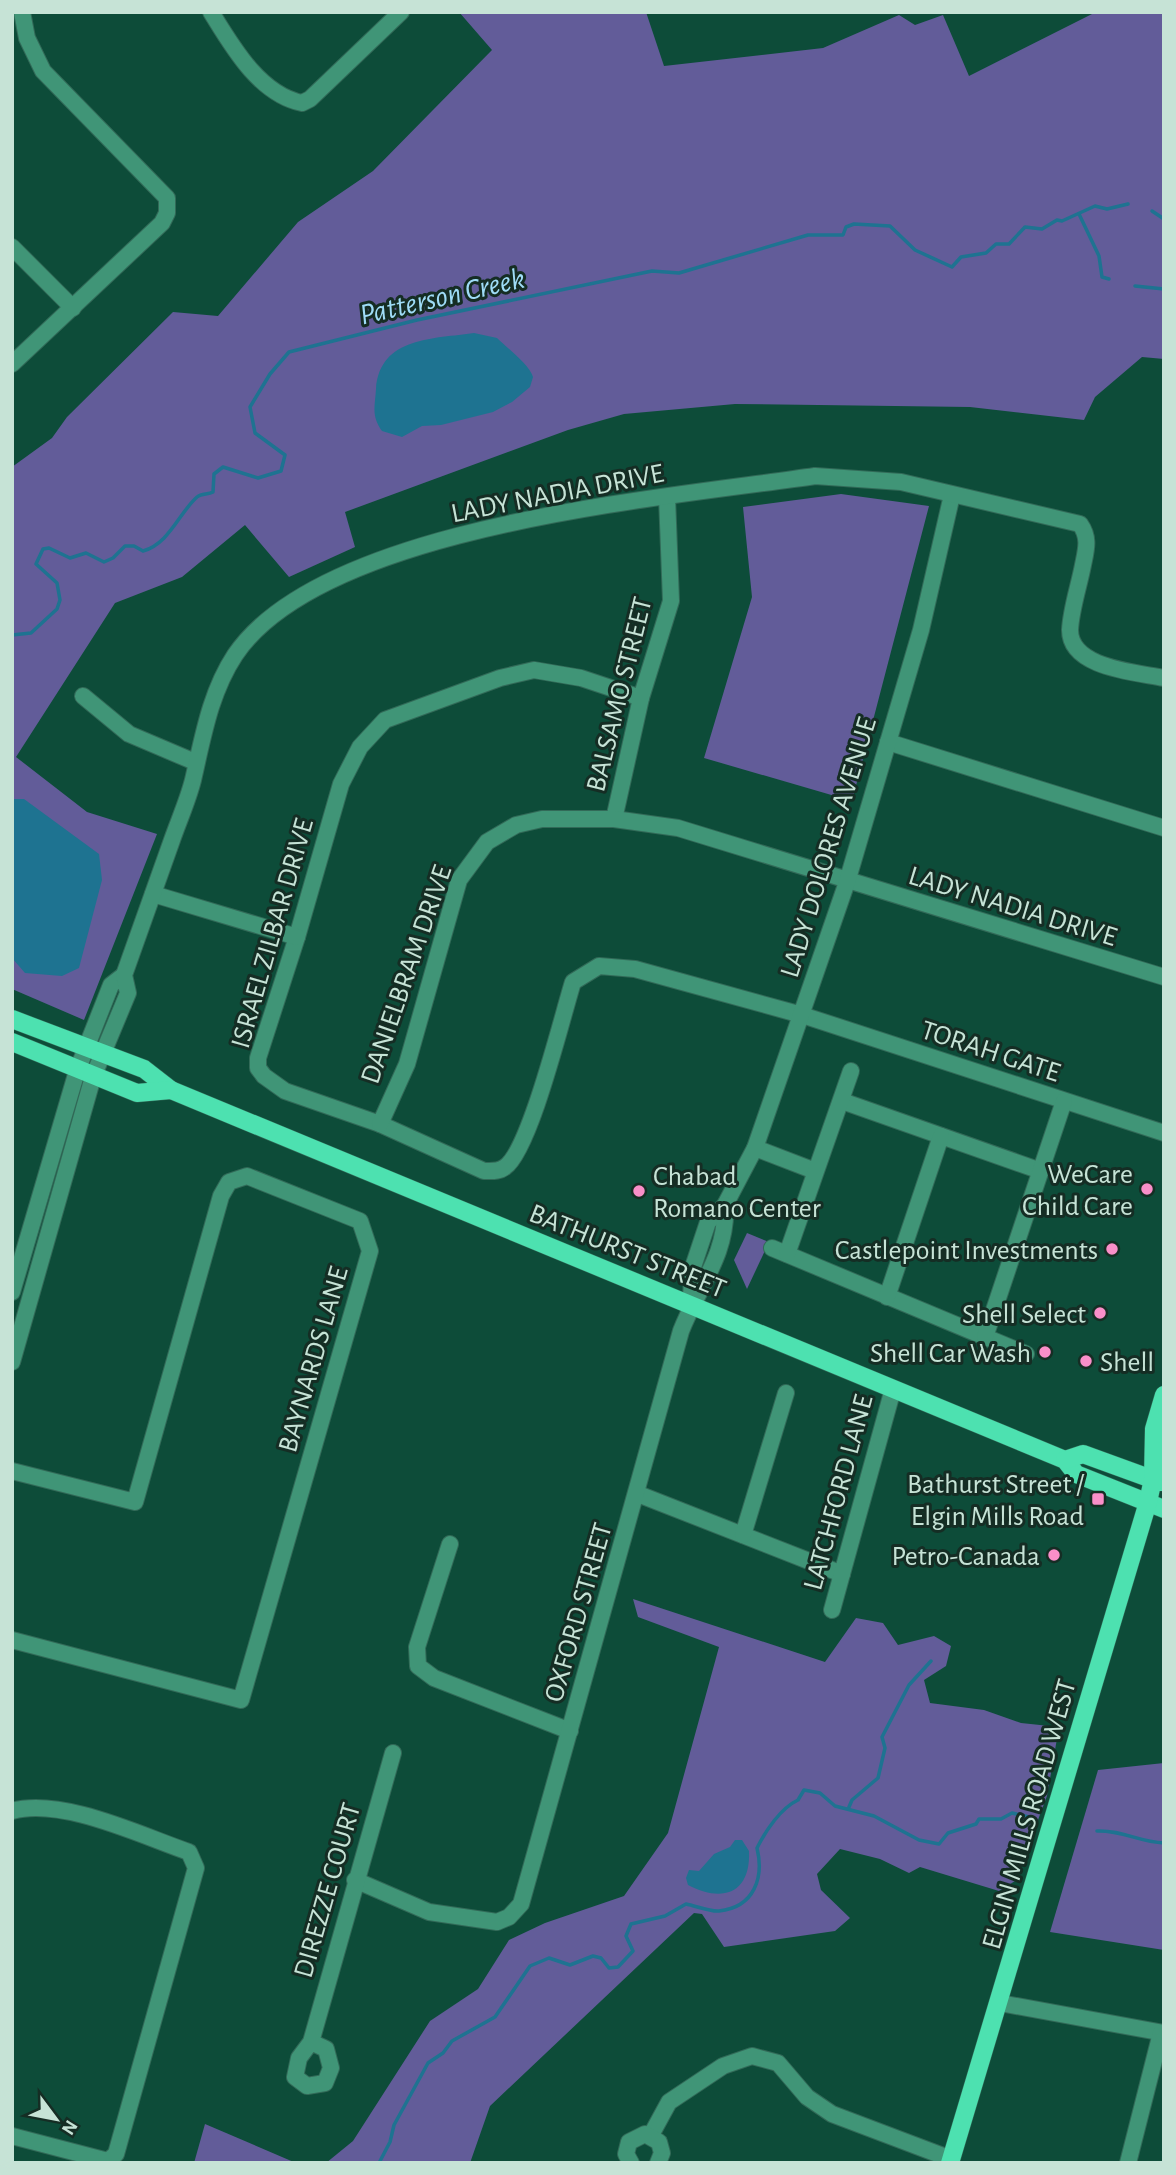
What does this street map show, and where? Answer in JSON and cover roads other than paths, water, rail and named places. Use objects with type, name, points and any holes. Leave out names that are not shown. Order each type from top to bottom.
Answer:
[{"type":"main road","name":"BATHURST STREET","points":[[12,1019],[144,1069],[171,1090],[1065,1460],[1076,1474],[1156,1506]]},
{"type":"main road","name":"BATHURST STREET","points":[[12,1042],[137,1093],[171,1090]]},
{"type":"main road","points":[[1158,1481],[1154,1429],[1164,1395]]},
{"type":"main road","name":"BATHURST STREET","points":[[1065,1460],[1083,1454],[1158,1481]]},
{"type":"main road","points":[[1158,1481],[1164,1461]]},
{"type":"main road","name":"ELGIN MILLS ROAD WEST","points":[[950,2161],[1156,1506],[1158,1481]]},
{"type":"street","points":[[12,364],[162,223],[167,213],[167,198],[43,71],[27,38],[22,12]]},
{"type":"street","points":[[211,12],[231,44],[259,78],[302,103],[310,99],[401,12]]},
{"type":"street","points":[[12,247],[73,308]]},
{"type":"street","name":"LADY NADIA DRIVE","points":[[85,1074],[94,1050],[128,993],[124,975],[193,779],[207,715],[234,656],[258,628],[292,599],[359,569],[464,533],[558,512],[815,476],[901,482],[1080,524],[1087,540],[1070,629],[1074,648],[1084,657],[1164,678]]},
{"type":"street","name":"LADY DOLORES AVENUE","points":[[691,1304],[692,1270],[708,1222],[725,1205],[755,1148],[847,882],[921,630],[952,495]]},
{"type":"street","name":"BALSAMO STREET","points":[[614,819],[640,698],[671,601],[667,497]]},
{"type":"street","name":"ISRAEL ZILBAR DRIVE","points":[[640,698],[581,678],[534,670],[490,681],[385,720],[360,747],[341,784],[297,937],[258,1058],[258,1068],[264,1076],[285,1091],[380,1124],[484,1171],[497,1171],[507,1166],[526,1134],[573,982],[599,966],[635,969],[802,1016]]},
{"type":"street","points":[[83,696],[129,734],[195,762]]},
{"type":"street","points":[[887,742],[1164,828]]},
{"type":"street","name":"DANIELBRAM DRIVE","points":[[380,1124],[407,1064],[459,880],[487,842],[516,825],[542,818],[614,819],[678,828],[847,882]]},
{"type":"street","name":"LADY NADIA DRIVE","points":[[847,882],[1164,977]]},
{"type":"street","points":[[153,894],[297,937]]},
{"type":"street","name":"TORAH GATE","points":[[802,1016],[1164,1133]]},
{"type":"street","points":[[851,1071],[815,1171],[779,1251],[1026,1354]]},
{"type":"street","points":[[12,1292],[85,1074]]},
{"type":"street","points":[[12,1362],[85,1074]]},
{"type":"street","points":[[842,1101],[1041,1171]]},
{"type":"street","points":[[985,1337],[1065,1101]]},
{"type":"street","points":[[887,1297],[941,1136]]},
{"type":"street","points":[[755,1148],[815,1171]]},
{"type":"street","name":"BAYNARDS LANE","points":[[12,1471],[135,1502],[221,1196],[229,1182],[247,1176],[360,1222],[370,1251],[241,1700],[12,1640]]},
{"type":"street","name":"OXFORD STREET","points":[[355,1880],[429,1912],[497,1922],[509,1917],[521,1905],[638,1494],[680,1334],[691,1304]]},
{"type":"street","name":"LATCHFORD LANE","points":[[832,1610],[893,1388]]},
{"type":"street","points":[[743,1535],[786,1393]]},
{"type":"street","points":[[638,1494],[842,1574]]},
{"type":"street","points":[[450,1544],[417,1647],[418,1666],[434,1678],[570,1731]]},
{"type":"street","name":"DIREZZE COURT","points":[[311,2042],[393,1753]]},
{"type":"street","points":[[12,1811],[25,1807],[76,1814],[189,1852],[196,1868],[116,2154],[108,2161],[12,2136]]},
{"type":"street","points":[[1000,2003],[1162,2033],[1128,2163]]},
{"type":"street","points":[[651,2135],[669,2102],[723,2066],[752,2056],[778,2063],[807,2097],[832,2114],[950,2161]]},
{"type":"street","points":[[631,2163],[626,2154],[629,2142],[639,2135],[651,2135],[662,2148],[658,2163]]},
{"type":"water","points":[[474,333],[497,338],[517,356],[531,372],[533,377],[530,387],[512,402],[493,412],[441,425],[422,426],[402,437],[382,431],[375,416],[376,389],[380,372],[388,359],[412,343]]},
{"type":"water","points":[[12,799],[24,799],[99,854],[102,880],[79,968],[62,976],[25,973],[12,958]]},
{"type":"water","points":[[735,1840],[742,1840],[749,1851],[748,1866],[740,1885],[732,1891],[712,1893],[688,1885],[686,1878],[689,1870],[699,1871],[714,1854],[730,1847]]},
{"type":"waterway","name":"Patterson Creek","points":[[12,635],[31,633],[57,609],[60,600],[57,583],[36,564],[43,549],[49,548],[70,558],[86,553],[104,562],[113,558],[125,546],[134,546],[143,551],[160,542],[197,497],[213,492],[214,474],[223,467],[258,478],[281,471],[285,455],[255,433],[250,407],[270,374],[289,352],[417,320],[652,271],[679,273],[808,235],[843,235],[846,227],[854,224],[890,226],[915,250],[952,267],[961,257],[986,253],[996,244],[1009,244],[1025,227],[1042,229],[1057,220],[1062,221],[1095,206],[1107,209],[1128,204]]},
{"type":"waterway","name":"Patterson Creek","points":[[1152,211],[1164,219]]},
{"type":"waterway","points":[[1079,214],[1099,256],[1102,277],[1109,279]]},
{"type":"waterway","points":[[1135,286],[1164,289]]},
{"type":"waterway","points":[[849,1807],[852,1800],[878,1778],[885,1748],[882,1737],[909,1685],[931,1661]]},
{"type":"waterway","points":[[379,2163],[390,2142],[394,2125],[428,2063],[443,2053],[452,2041],[495,2017],[530,1966],[549,1958],[570,1965],[593,1956],[601,1958],[609,1968],[618,1967],[633,1951],[626,1936],[631,1924],[665,1916],[686,1904],[716,1911],[741,1904],[749,1897],[758,1880],[757,1848],[774,1820],[798,1800],[804,1790],[820,1793],[835,1806],[874,1816],[919,1840],[939,1844],[948,1833],[976,1824],[979,1819],[1001,1819],[1012,1813],[1029,1817]]},
{"type":"waterway","points":[[1097,1831],[1164,1843]]},
{"type":"place","name":"WeCare Child Care","points":[[1147,1189]]},
{"type":"place","name":"Chabad Romano Center","points":[[639,1191]]},
{"type":"place","name":"Castlepoint Investments","points":[[1112,1249]]},
{"type":"place","name":"Shell Select","points":[[1100,1313]]},
{"type":"place","name":"Shell Car Wash","points":[[1045,1352]]},
{"type":"place","name":"Shell","points":[[1086,1361]]},
{"type":"place","name":"Bathurst Street / Elgin Mills Road","points":[[1098,1499]]},
{"type":"place","name":"Petro-Canada","points":[[1054,1555]]}]
